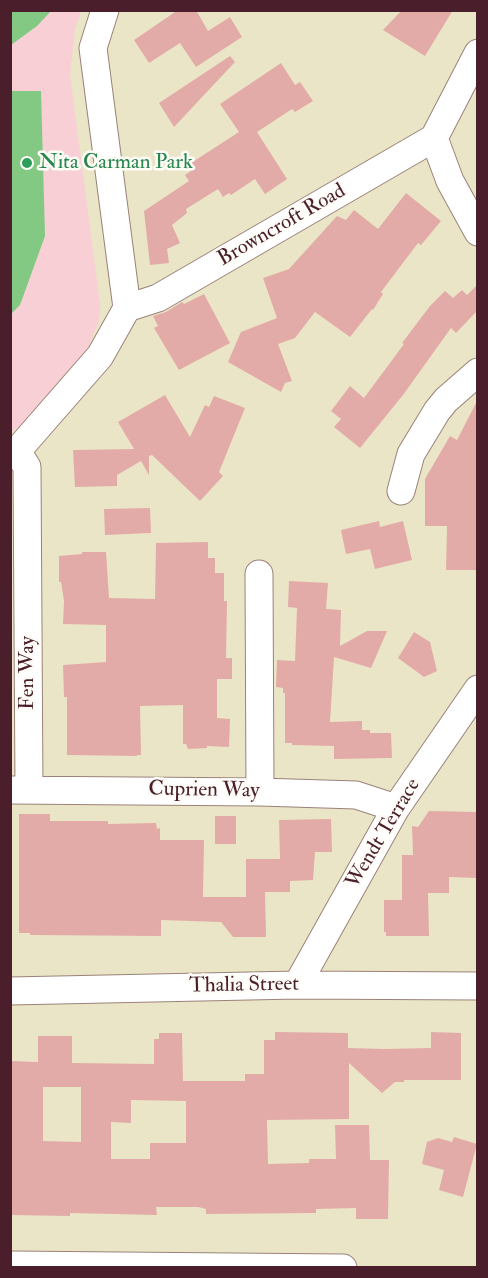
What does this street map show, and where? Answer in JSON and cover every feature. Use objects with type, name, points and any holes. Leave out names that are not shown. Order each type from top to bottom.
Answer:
[{"type":"street","points":[[14,453],[100,356],[127,308],[93,48],[105,10]]},
{"type":"street","points":[[477,53],[434,138],[450,181],[477,232]]},
{"type":"street","name":"Browncroft Road","points":[[127,308],[158,298],[434,138]]},
{"type":"street","points":[[401,491],[411,454],[437,411],[477,372]]},
{"type":"street","name":"Fen Way","points":[[14,453],[27,467],[20,790]]},
{"type":"street","points":[[260,574],[260,792]]},
{"type":"street","name":"Wendt Terrace","points":[[297,985],[396,808],[477,689]]},
{"type":"street","name":"Cuprien Way","points":[[20,790],[356,795],[396,808]]},
{"type":"street","name":"Thalia Street","points":[[10,991],[297,985],[477,986]]},
{"type":"street","points":[[10,1265],[343,1268]]},
{"type":"shaded area","points":[[11,11],[81,11],[75,30],[70,74],[100,304],[99,321],[79,363],[32,416],[11,433]]},
{"type":"green space","points":[[11,10],[51,11],[37,26],[11,45]]},
{"type":"green space","name":"Nita Carman Park","points":[[11,91],[41,91],[45,236],[20,305],[11,314]]},
{"type":"building","points":[[178,10],[196,10],[208,31],[230,17],[242,37],[196,67],[180,43],[149,63],[134,40]]},
{"type":"building","points":[[402,10],[453,10],[425,56],[383,30]]},
{"type":"building","points":[[230,56],[235,62],[174,127],[159,103]]},
{"type":"building","points":[[281,63],[295,85],[300,82],[313,101],[295,112],[292,109],[257,132],[287,179],[265,194],[255,179],[231,195],[229,193],[223,197],[218,189],[186,209],[187,213],[172,225],[180,243],[167,249],[169,263],[150,265],[144,211],[189,181],[185,175],[195,168],[191,163],[239,132],[220,104]]},
{"type":"building","points":[[406,193],[441,221],[421,245],[418,243],[381,292],[383,294],[373,310],[350,337],[315,312],[295,338],[278,344],[292,381],[285,383],[281,392],[228,362],[241,332],[277,318],[263,278],[289,269],[337,216],[346,220],[354,210],[378,229]]},
{"type":"building","points":[[477,285],[477,311],[456,333],[451,328],[403,395],[360,448],[334,427],[341,419],[331,411],[350,386],[364,398],[430,306],[445,291],[453,298],[462,290],[467,295]]},
{"type":"building","points":[[204,294],[230,343],[179,370],[154,328],[158,326],[153,316]]},
{"type":"building","points":[[165,395],[190,437],[205,405],[209,407],[214,396],[245,408],[219,472],[223,476],[200,501],[152,455],[149,456],[149,475],[141,461],[117,475],[117,486],[75,487],[73,450],[134,449],[118,422]]},
{"type":"building","points":[[477,401],[477,570],[446,570],[447,526],[425,526],[425,479],[450,436],[457,440]]},
{"type":"building","points":[[150,508],[151,533],[105,535],[104,509]]},
{"type":"building","points":[[379,521],[380,527],[403,521],[412,560],[375,569],[370,549],[346,554],[341,530]]},
{"type":"building","points":[[208,542],[208,558],[215,558],[215,573],[224,573],[224,601],[227,601],[226,658],[232,658],[232,679],[217,679],[217,718],[230,719],[229,747],[207,746],[207,748],[188,749],[186,744],[183,744],[183,705],[140,706],[141,755],[67,755],[67,697],[64,697],[63,665],[106,662],[106,625],[63,624],[64,601],[61,582],[59,582],[59,556],[82,554],[82,552],[106,552],[109,598],[155,599],[156,543]]},
{"type":"building","points":[[289,581],[328,583],[326,609],[341,610],[340,646],[367,631],[387,631],[371,668],[334,657],[330,722],[362,721],[362,730],[370,730],[370,733],[391,733],[392,758],[334,759],[334,746],[285,743],[285,693],[283,693],[283,688],[276,687],[277,660],[295,661],[297,608],[288,607]]},
{"type":"building","points":[[414,632],[430,642],[437,671],[424,677],[398,658]]},
{"type":"building","points":[[429,811],[477,812],[477,878],[449,877],[449,893],[428,893],[429,936],[386,936],[384,900],[402,900],[402,855],[413,855],[412,826],[418,827]]},
{"type":"building","points":[[19,814],[50,814],[50,821],[108,821],[108,824],[156,823],[157,829],[160,828],[160,840],[204,840],[203,897],[246,897],[246,859],[280,859],[279,820],[331,819],[332,852],[315,852],[313,880],[290,881],[290,892],[265,892],[266,937],[233,937],[221,922],[161,920],[161,936],[30,935],[30,933],[19,933]]},
{"type":"building","points":[[215,816],[236,816],[236,844],[215,844]]},
{"type":"building","points":[[275,1032],[348,1033],[348,1048],[431,1048],[431,1032],[461,1033],[461,1080],[404,1080],[404,1082],[395,1082],[382,1093],[349,1063],[349,1119],[267,1120],[268,1164],[309,1163],[309,1159],[336,1159],[335,1125],[369,1125],[370,1160],[389,1160],[388,1219],[356,1219],[356,1208],[316,1209],[316,1213],[206,1214],[206,1209],[198,1207],[156,1207],[157,1215],[70,1213],[70,1216],[10,1215],[10,1061],[38,1062],[38,1036],[72,1036],[72,1063],[154,1064],[154,1039],[159,1039],[159,1033],[182,1033],[183,1081],[245,1081],[245,1074],[264,1074],[264,1040],[275,1040]],"holes":[[[43,1087],[81,1087],[81,1142],[43,1141]],[[131,1100],[186,1101],[186,1143],[150,1143],[150,1159],[111,1159],[111,1122],[131,1123]]]},
{"type":"building","points":[[454,1137],[477,1144],[463,1197],[439,1190],[444,1170],[422,1164],[427,1142],[438,1138],[452,1142]]},
{"type":"place","name":"Nita Carman Park","points":[[27,163]]}]
